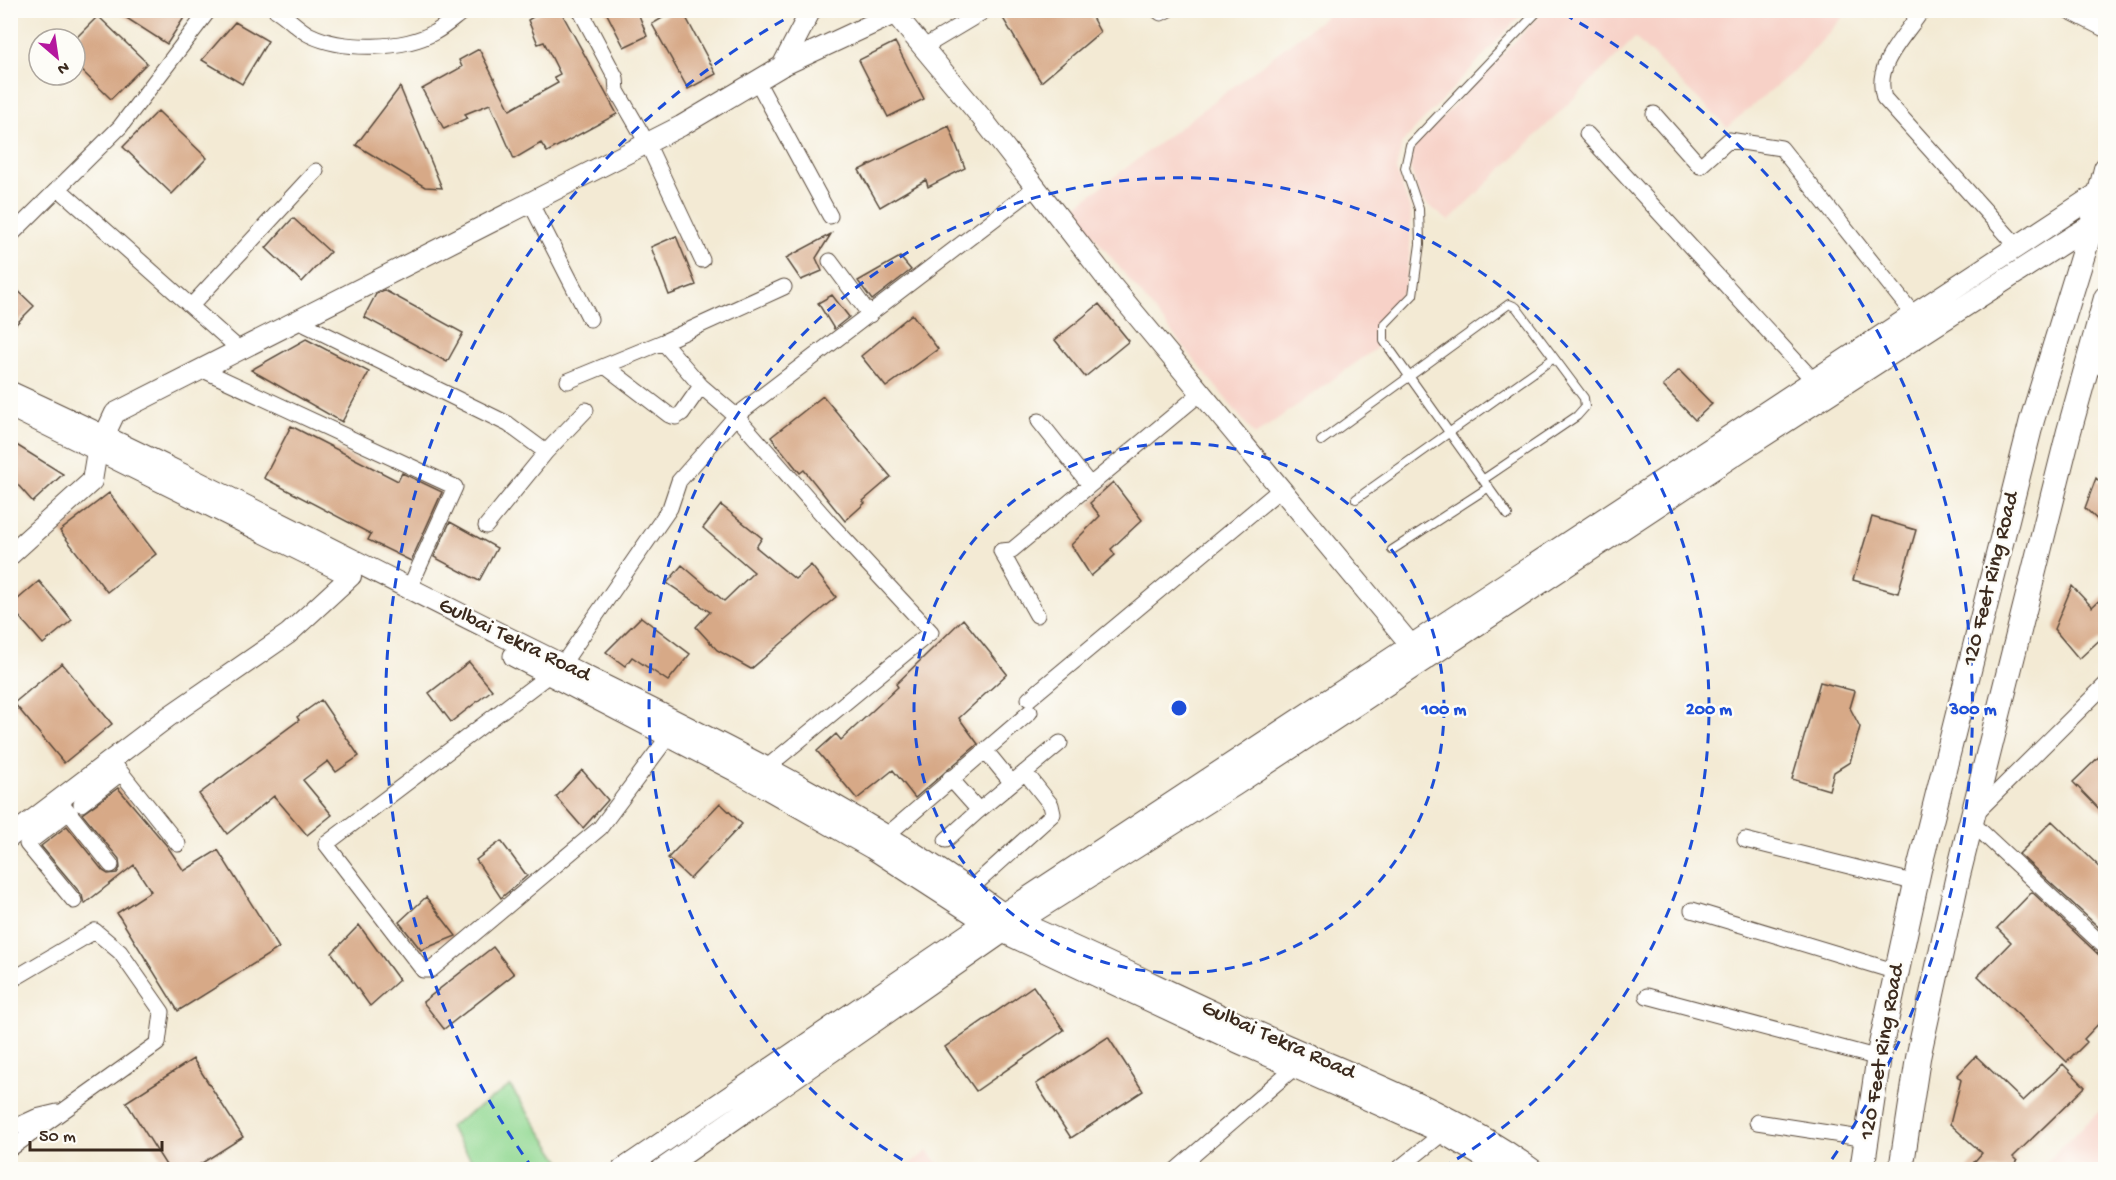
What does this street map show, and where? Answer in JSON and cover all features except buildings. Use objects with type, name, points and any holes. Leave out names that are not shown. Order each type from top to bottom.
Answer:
[{"type":"main road","points":[[1418,652],[1813,380],[2017,246],[2104,184]]},
{"type":"main road","name":"120 Feet Ring Road","points":[[1862,1170],[1879,1058],[1917,883],[2032,420],[2099,224],[2104,184]]},
{"type":"main road","points":[[622,1170],[1418,652],[2099,224]]},
{"type":"main road","name":"120 Feet Ring Road","points":[[1901,1170],[1918,1058],[1972,819],[2106,298]]},
{"type":"main road","name":"Gulbai Tekra Road","points":[[10,392],[351,576],[496,646],[728,745],[887,835],[970,889],[1003,922],[1451,1119],[1506,1150],[1533,1170]]},
{"type":"main road","name":"Gulbai Tekra Road","points":[[10,406],[101,443],[409,589],[555,670],[668,737],[1003,922],[1295,1067],[1443,1133],[1498,1168]]},
{"type":"main road","points":[[661,1170],[1003,922]]},
{"type":"street","points":[[10,236],[120,127],[209,10]]},
{"type":"street","points":[[276,10],[289,17],[309,34],[343,44],[406,45],[436,32],[465,10]]},
{"type":"street","points":[[580,10],[616,78],[616,91],[647,143],[702,260]]},
{"type":"street","points":[[782,66],[811,10]]},
{"type":"street","points":[[924,47],[986,10]]},
{"type":"street","points":[[1157,10],[1161,13],[1167,10]]},
{"type":"street","points":[[1922,10],[1885,63],[1880,86],[1884,98],[2017,246]]},
{"type":"street","points":[[2067,10],[2106,30]]},
{"type":"street","points":[[10,555],[92,481],[101,443],[115,413],[647,143],[782,66],[893,12],[924,47],[1036,187],[1113,287],[1418,652]]},
{"type":"street","points":[[757,81],[830,216]]},
{"type":"street","points":[[1654,114],[1700,166],[1729,140],[1780,148],[1913,314]]},
{"type":"street","points":[[1587,134],[1813,380]]},
{"type":"street","points":[[190,306],[316,171]]},
{"type":"street","points":[[668,737],[600,828],[431,970],[423,970],[326,843],[555,670],[670,508],[679,481],[736,416],[1036,187]]},
{"type":"street","points":[[58,188],[239,349]]},
{"type":"street","points":[[530,202],[590,319]]},
{"type":"street","points":[[830,261],[870,315]]},
{"type":"street","points":[[568,381],[663,342],[784,287]]},
{"type":"street","points":[[296,320],[508,423],[546,452]]},
{"type":"street","points":[[663,342],[701,386],[736,416],[932,632],[766,768]]},
{"type":"street","points":[[2090,354],[2106,372]]},
{"type":"street","points":[[605,366],[669,415],[676,417],[682,414],[701,386]]},
{"type":"street","points":[[201,369],[455,487],[409,589]]},
{"type":"street","points":[[1037,615],[1001,551],[1012,550],[1202,392]]},
{"type":"street","points":[[486,526],[546,452],[586,410]]},
{"type":"street","points":[[1039,421],[1090,485]]},
{"type":"street","points":[[887,835],[950,778],[986,750],[1029,706],[1282,488]]},
{"type":"street","points":[[74,901],[18,838],[70,805],[168,717],[288,634],[351,576]]},
{"type":"street","points":[[2106,684],[1972,819],[2106,948]]},
{"type":"street","points":[[946,840],[1060,742]]},
{"type":"street","points":[[986,750],[1012,783]]},
{"type":"street","points":[[116,766],[178,844]]},
{"type":"street","points":[[970,889],[1053,814],[1052,805],[1025,772]]},
{"type":"street","points":[[950,778],[975,806],[977,812]]},
{"type":"street","points":[[70,805],[111,866]]},
{"type":"street","points":[[1745,840],[1917,883]]},
{"type":"street","points":[[1692,910],[1897,972]]},
{"type":"street","points":[[10,981],[95,931],[120,952],[162,1012],[158,1043],[10,1149]]},
{"type":"street","points":[[1647,996],[1879,1058]]},
{"type":"street","points":[[1176,1170],[1295,1067]]},
{"type":"street","points":[[10,1130],[36,1117],[68,1108]]},
{"type":"street","points":[[1757,1122],[1867,1139]]},
{"type":"street","points":[[1397,1170],[1443,1133]]},
{"type":"lane","points":[[1508,515],[1384,341],[1382,333],[1383,325],[1413,295],[1420,244],[1419,209],[1405,168],[1410,146],[1539,10]]},
{"type":"lane","points":[[1321,441],[1509,304],[1516,307],[1584,398],[1585,407],[1577,416],[1484,479]]},
{"type":"lane","points":[[1356,500],[1554,358]]},
{"type":"lane","points":[[1392,550],[1489,487]]},
{"type":"shaded area","points":[[1334,10],[1525,11],[1402,143],[1396,170],[1411,211],[1410,251],[1404,291],[1377,323],[1381,345],[1255,435],[1072,209]]},
{"type":"shaded area","points":[[1545,10],[1849,11],[1794,71],[1727,127],[1635,38],[1449,221],[1421,200],[1410,168],[1413,148]]},
{"type":"shaded area","points":[[2105,1106],[2105,1169],[2038,1169]]},
{"type":"shaded area","points":[[928,1151],[943,1169],[903,1169]]},
{"type":"green space","points":[[510,1086],[563,1165],[556,1169],[478,1169],[449,1127]]}]
